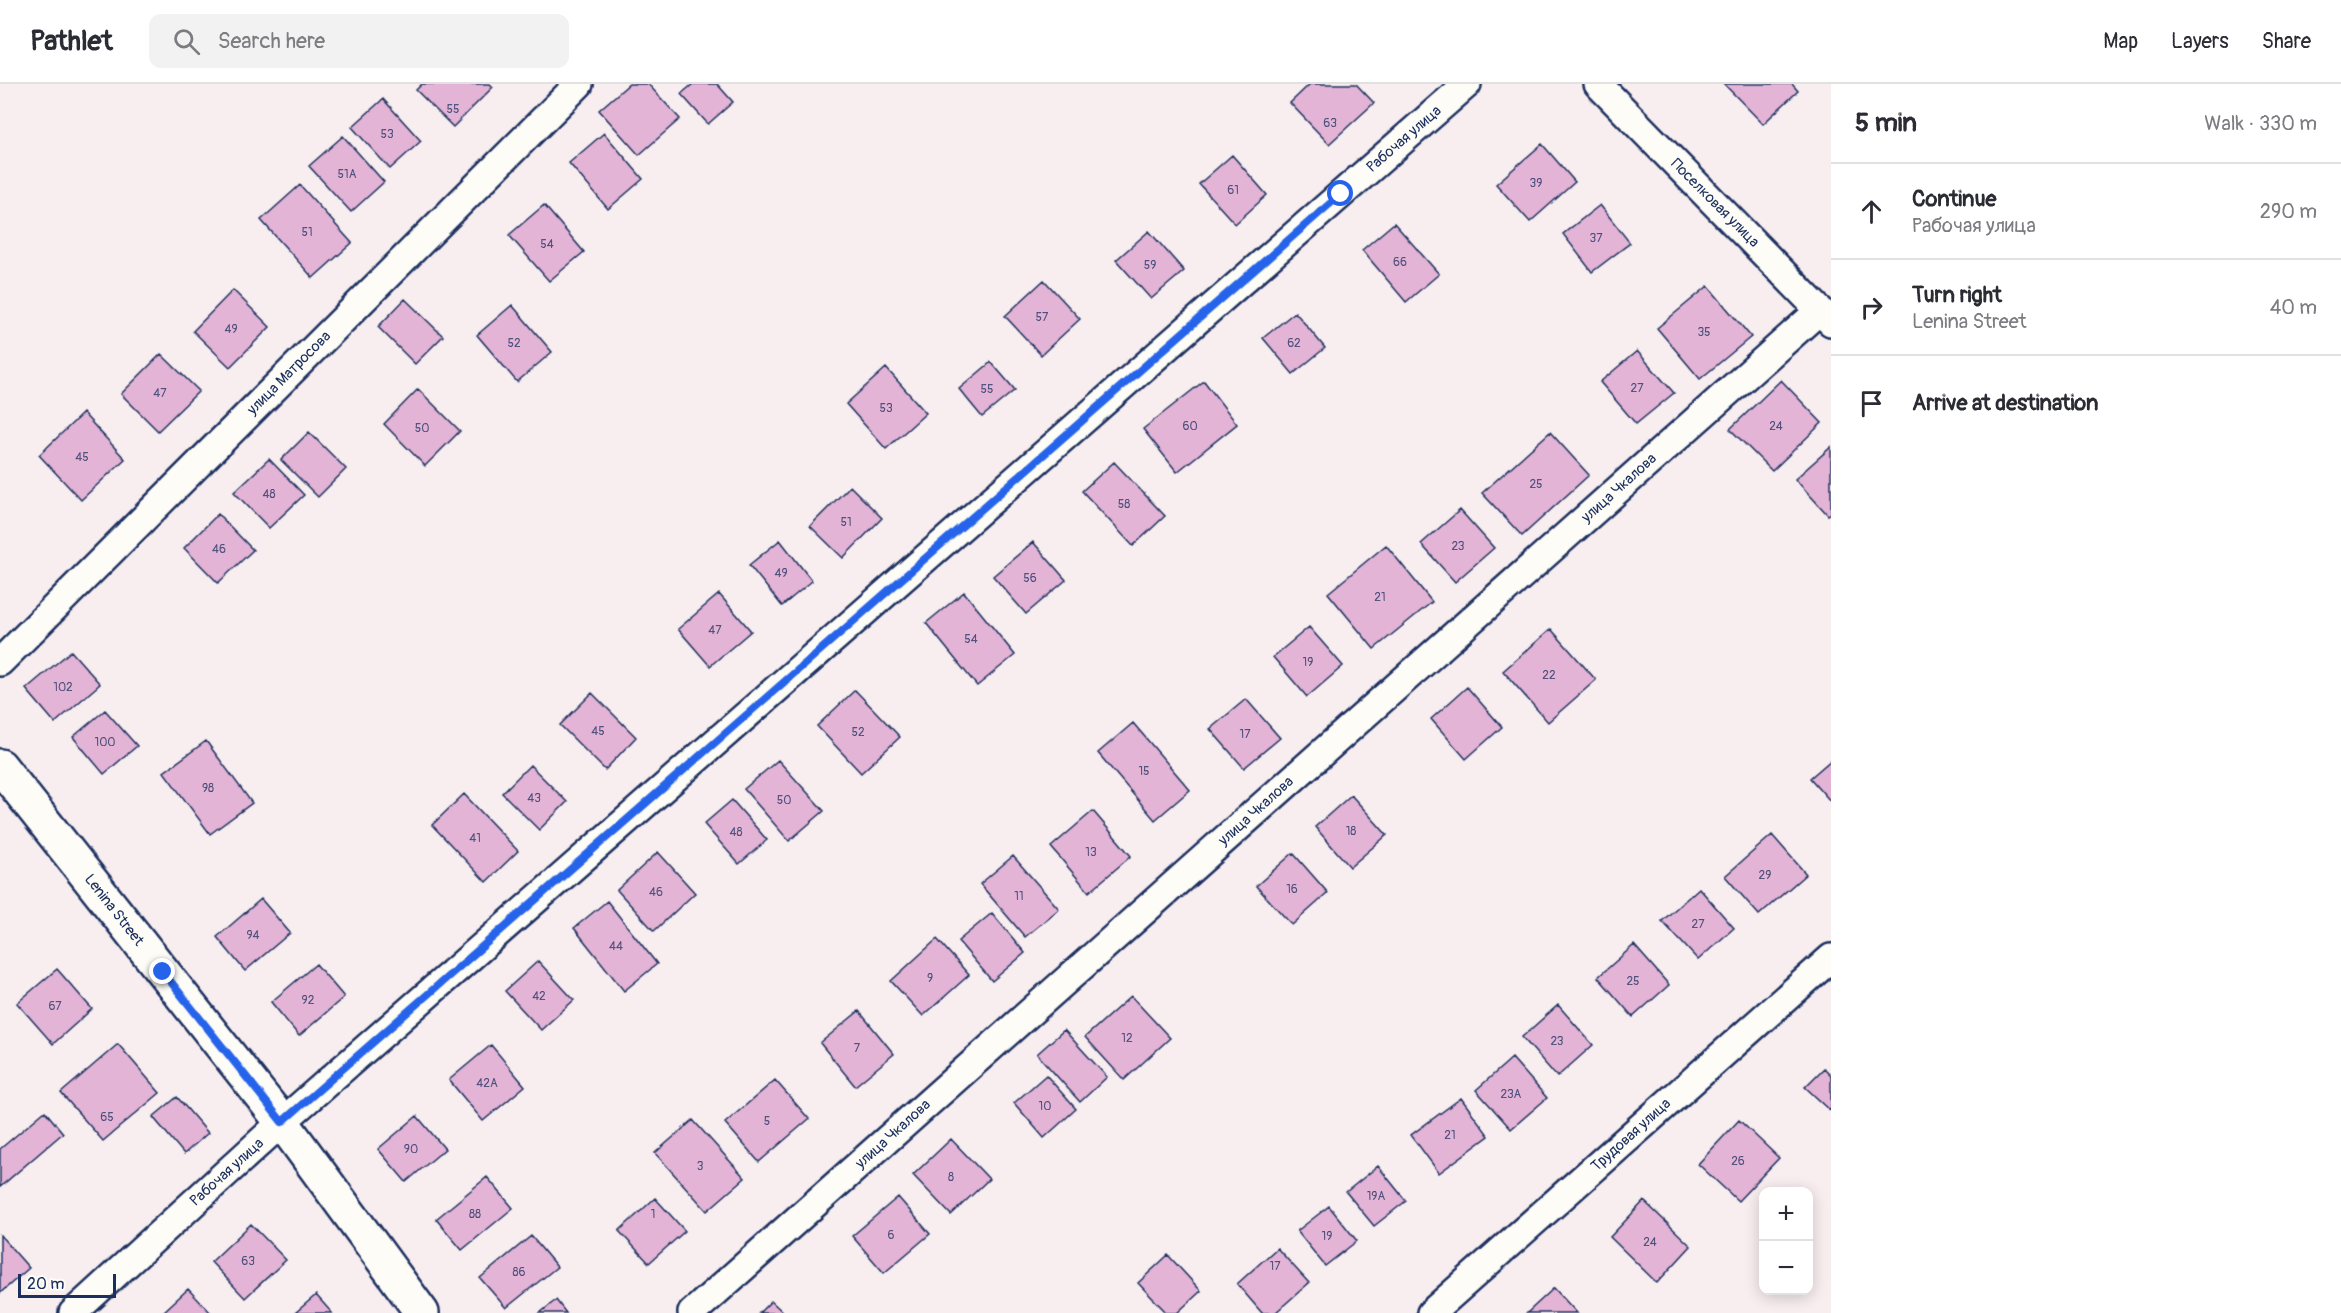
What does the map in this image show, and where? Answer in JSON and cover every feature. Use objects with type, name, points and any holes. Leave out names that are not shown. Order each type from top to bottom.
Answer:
[{"type":"street","name":"улица Матросова","points":[[0,662],[579,84]]},
{"type":"street","name":"Рабочая улица","points":[[72,1313],[282,1122],[1467,84]]},
{"type":"street","name":"Поселковая улица","points":[[1598,84],[1826,316]]},
{"type":"street","name":"улица Чкалова","points":[[692,1313],[1826,316]]},
{"type":"street","name":"Lenina Street","points":[[0,766],[282,1122],[422,1313]]},
{"type":"street","name":"Трудовая улица","points":[[1431,1313],[1831,958]]},
{"type":"building","points":[[422,84],[490,84],[493,87],[453,127],[416,90]]},
{"type":"building","points":[[629,84],[648,84],[680,119],[639,155],[599,110]]},
{"type":"building","points":[[693,84],[717,84],[733,102],[708,124],[681,94]]},
{"type":"building","points":[[1310,84],[1356,84],[1374,103],[1329,144],[1290,103]]},
{"type":"building","points":[[1724,84],[1792,84],[1798,91],[1763,124]]},
{"type":"building","points":[[383,99],[421,141],[390,169],[352,127]]},
{"type":"building","points":[[604,133],[643,179],[608,209],[569,163]]},
{"type":"building","points":[[343,136],[384,182],[351,212],[309,166]]},
{"type":"building","points":[[1542,144],[1575,182],[1530,222],[1496,184]]},
{"type":"building","points":[[1232,155],[1267,195],[1235,224],[1199,184]]},
{"type":"building","points":[[300,185],[352,243],[313,278],[261,220]]},
{"type":"building","points":[[544,205],[584,252],[549,281],[509,235]]},
{"type":"building","points":[[1600,205],[1630,243],[1592,272],[1563,234]]},
{"type":"building","points":[[1394,223],[1439,274],[1406,302],[1362,250]]},
{"type":"building","points":[[1149,231],[1184,271],[1151,299],[1116,260]]},
{"type":"building","points":[[1044,280],[1080,319],[1041,355],[1005,316]]},
{"type":"building","points":[[1708,286],[1751,337],[1700,379],[1657,328]]},
{"type":"building","points":[[233,290],[270,327],[230,367],[193,331]]},
{"type":"building","points":[[405,299],[443,336],[415,364],[378,327]]},
{"type":"building","points":[[512,305],[552,352],[517,382],[477,335]]},
{"type":"building","points":[[1295,312],[1325,348],[1293,374],[1263,338]]},
{"type":"building","points":[[1637,351],[1674,393],[1636,424],[1600,382]]},
{"type":"building","points":[[161,354],[199,391],[158,431],[121,394]]},
{"type":"building","points":[[991,362],[1015,390],[982,417],[959,389]]},
{"type":"building","points":[[886,368],[926,413],[886,449],[846,404]]},
{"type":"building","points":[[1781,380],[1822,423],[1772,471],[1730,429]]},
{"type":"building","points":[[1204,381],[1237,424],[1177,472],[1143,429]]},
{"type":"building","points":[[418,389],[460,431],[425,466],[384,424]]},
{"type":"building","points":[[83,413],[125,459],[81,500],[39,455]]},
{"type":"building","points":[[309,432],[346,469],[318,497],[281,460]]},
{"type":"building","points":[[1550,432],[1589,475],[1522,536],[1482,493]]},
{"type":"building","points":[[1831,447],[1831,513],[1828,515],[1795,479]]},
{"type":"building","points":[[269,459],[304,495],[269,528],[234,492]]},
{"type":"building","points":[[1114,462],[1165,516],[1133,546],[1082,491]]},
{"type":"building","points":[[850,486],[882,518],[843,558],[810,526]]},
{"type":"building","points":[[1460,510],[1494,548],[1455,582],[1421,544]]},
{"type":"building","points":[[218,514],[253,550],[218,583],[184,548]]},
{"type":"building","points":[[780,540],[812,581],[782,606],[749,565]]},
{"type":"building","points":[[1033,542],[1066,580],[1026,614],[993,576]]},
{"type":"building","points":[[1386,545],[1432,602],[1374,649],[1328,593]]},
{"type":"building","points":[[964,592],[1015,655],[977,686],[926,623]]},
{"type":"building","points":[[719,594],[751,631],[710,666],[678,629]]},
{"type":"building","points":[[1309,627],[1343,666],[1307,697],[1273,657]]},
{"type":"building","points":[[1551,629],[1596,680],[1548,722],[1503,671]]},
{"type":"building","points":[[71,651],[100,684],[55,723],[26,689]]},
{"type":"building","points":[[1467,687],[1502,727],[1466,759],[1431,719]]},
{"type":"building","points":[[855,690],[900,737],[861,773],[817,726]]},
{"type":"building","points":[[592,693],[636,737],[605,770],[560,725]]},
{"type":"building","points":[[1246,699],[1280,738],[1244,768],[1210,729]]},
{"type":"building","points":[[105,710],[137,746],[104,774],[73,737]]},
{"type":"building","points":[[1133,723],[1190,790],[1155,820],[1098,753]]},
{"type":"building","points":[[206,741],[252,803],[210,834],[164,772]]},
{"type":"building","points":[[778,760],[824,811],[789,841],[744,789]]},
{"type":"building","points":[[1831,760],[1831,802],[1810,778]]},
{"type":"building","points":[[530,765],[567,802],[539,830],[502,793]]},
{"type":"building","points":[[464,794],[518,851],[486,882],[432,825]]},
{"type":"building","points":[[1351,795],[1387,835],[1350,867],[1315,827]]},
{"type":"building","points":[[732,800],[767,840],[739,864],[704,824]]},
{"type":"building","points":[[1093,811],[1131,856],[1089,892],[1051,847]]},
{"type":"building","points":[[1772,835],[1806,874],[1759,915],[1725,876]]},
{"type":"building","points":[[658,852],[695,893],[654,931],[617,890]]},
{"type":"building","points":[[1293,853],[1328,893],[1292,925],[1256,886]]},
{"type":"building","points":[[1013,856],[1059,909],[1025,937],[980,884]]},
{"type":"building","points":[[1699,888],[1734,928],[1698,960],[1662,921]]},
{"type":"building","points":[[261,899],[290,933],[245,971],[217,937]]},
{"type":"building","points":[[607,901],[657,964],[624,991],[574,928]]},
{"type":"building","points":[[992,913],[1025,953],[992,981],[958,941]]},
{"type":"building","points":[[937,939],[969,975],[923,1016],[891,981]]},
{"type":"building","points":[[1634,945],[1669,985],[1633,1017],[1598,977]]},
{"type":"building","points":[[538,961],[574,1000],[541,1030],[505,991]]},
{"type":"building","points":[[316,964],[344,997],[299,1036],[271,1002]]},
{"type":"building","points":[[57,969],[92,1009],[53,1044],[17,1003]]},
{"type":"building","points":[[1131,996],[1170,1038],[1124,1080],[1085,1037]]},
{"type":"building","points":[[1558,1005],[1593,1045],[1557,1077],[1522,1037]]},
{"type":"building","points":[[859,1011],[894,1054],[855,1086],[820,1043]]},
{"type":"building","points":[[1064,1030],[1107,1077],[1080,1102],[1037,1054]]},
{"type":"building","points":[[118,1044],[160,1093],[103,1141],[61,1093]]},
{"type":"building","points":[[491,1045],[525,1086],[483,1121],[449,1080]]},
{"type":"building","points":[[1512,1058],[1547,1098],[1511,1129],[1476,1090]]},
{"type":"building","points":[[1824,1068],[1831,1075],[1831,1111],[1805,1087]]},
{"type":"building","points":[[1046,1075],[1076,1109],[1044,1138],[1014,1103]]},
{"type":"building","points":[[775,1080],[809,1119],[759,1162],[725,1123]]},
{"type":"building","points":[[177,1097],[208,1133],[184,1154],[153,1117]]},
{"type":"building","points":[[1461,1098],[1489,1136],[1439,1173],[1411,1135]]},
{"type":"building","points":[[45,1111],[63,1133],[0,1187],[0,1149]]},
{"type":"building","points":[[417,1116],[445,1149],[406,1182],[378,1149]]},
{"type":"building","points":[[693,1120],[745,1178],[707,1211],[655,1153]]},
{"type":"building","points":[[1739,1120],[1779,1158],[1738,1201],[1698,1164]]},
{"type":"building","points":[[951,1139],[989,1179],[951,1215],[913,1175]]},
{"type":"building","points":[[1378,1166],[1406,1201],[1374,1226],[1346,1192]]},
{"type":"building","points":[[487,1177],[513,1208],[462,1250],[436,1219]]},
{"type":"building","points":[[898,1197],[930,1234],[884,1273],[852,1236]]},
{"type":"building","points":[[655,1198],[685,1231],[649,1263],[619,1231]]},
{"type":"building","points":[[1644,1201],[1691,1246],[1657,1283],[1610,1237]]},
{"type":"building","points":[[1329,1206],[1357,1241],[1325,1266],[1297,1231]]},
{"type":"building","points":[[251,1224],[286,1260],[245,1298],[211,1262]]},
{"type":"building","points":[[0,1235],[29,1268],[0,1293]]},
{"type":"building","points":[[531,1236],[557,1267],[506,1308],[480,1278]]},
{"type":"building","points":[[1277,1248],[1309,1283],[1275,1313],[1262,1313],[1237,1284]]},
{"type":"building","points":[[1168,1255],[1201,1291],[1177,1313],[1167,1313],[1138,1283]]},
{"type":"building","points":[[1554,1288],[1577,1313],[1527,1313]]},
{"type":"building","points":[[188,1289],[211,1313],[162,1313]]},
{"type":"building","points":[[316,1295],[332,1313],[295,1313]]},
{"type":"building","points":[[556,1300],[566,1313],[540,1313]]},
{"type":"building","points":[[771,1301],[784,1313],[759,1313]]},
{"type":"route","points":[[163,972],[282,1122],[1341,194]]}]
